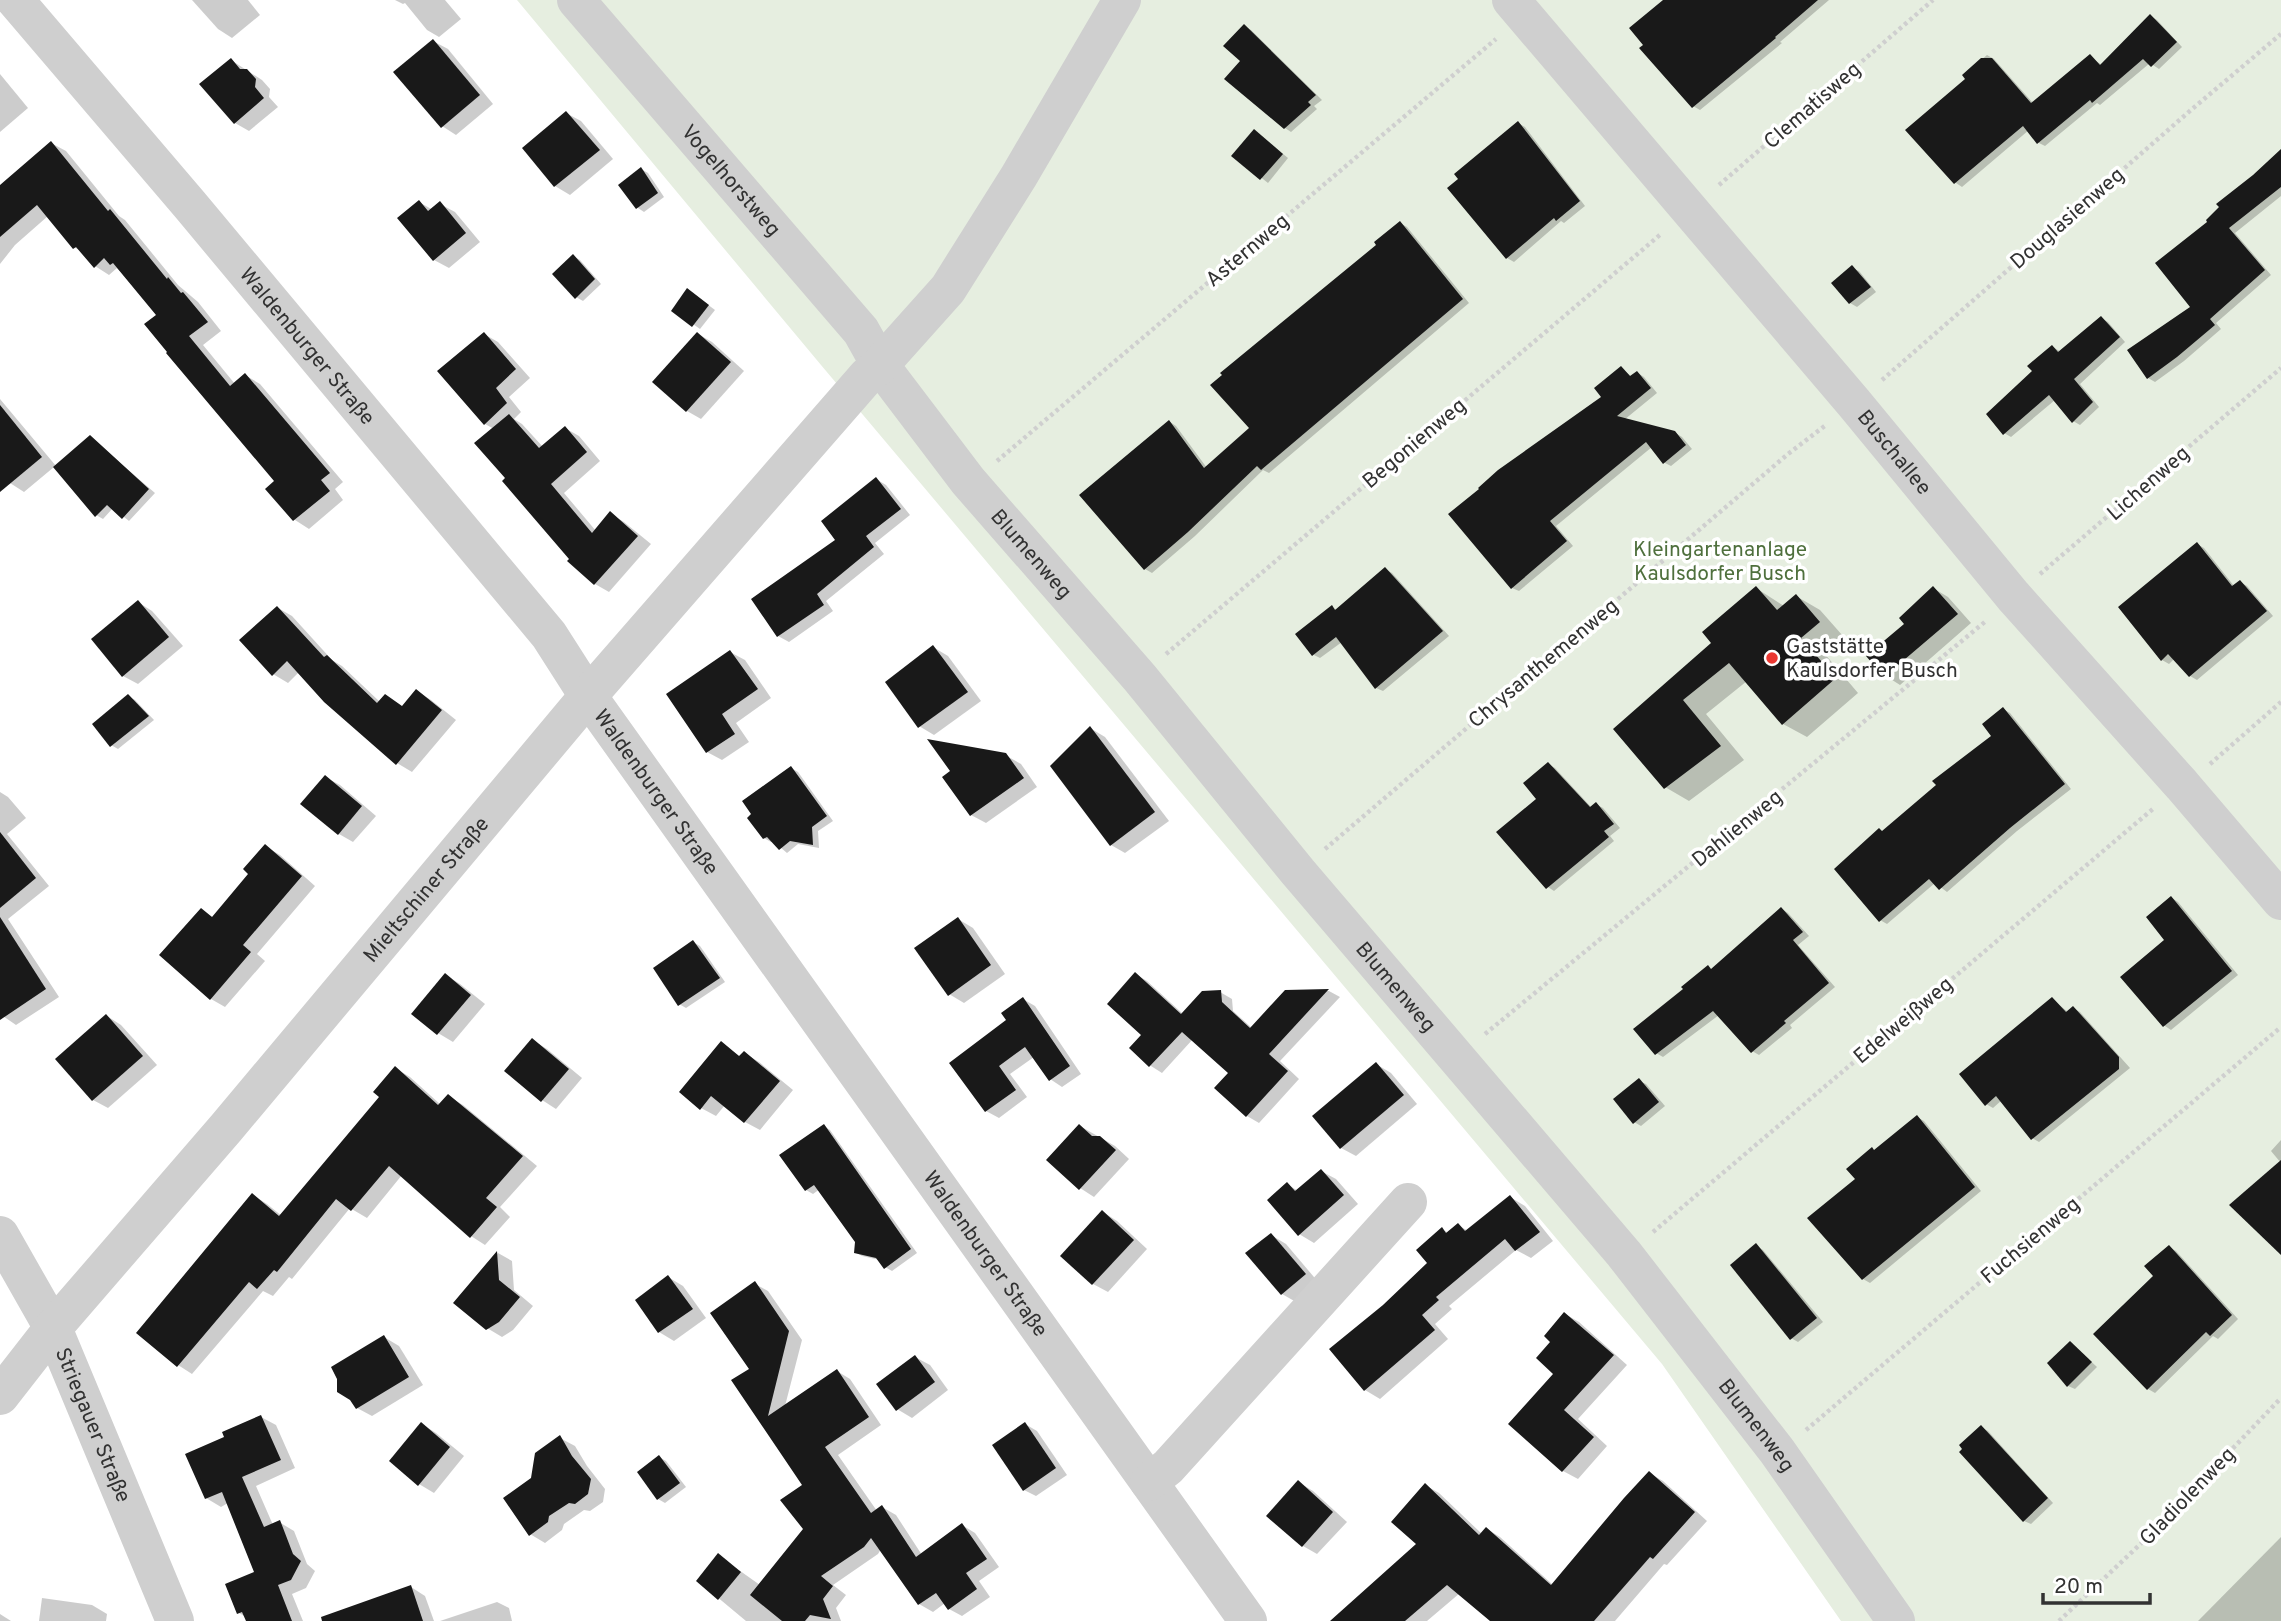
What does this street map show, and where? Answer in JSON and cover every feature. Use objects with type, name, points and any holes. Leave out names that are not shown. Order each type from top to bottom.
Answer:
[{"type":"street","name":"Waldenburger Straße","points":[[15,0],[549,635],[588,696],[1248,1621]]},
{"type":"street","name":"Vogelhorstweg","points":[[576,0],[861,331],[869,377]]},
{"type":"street","name":"Mieltschiner Straße","points":[[0,1396],[53,1328],[235,1117],[588,696],[948,289],[1019,176],[1122,0]]},
{"type":"street","name":"Buschallee","points":[[1518,8],[1854,403],[2013,596],[2182,785],[2281,901]]},
{"type":"street","name":"Blumenweg","points":[[869,377],[968,481],[1140,678],[1298,872],[1624,1254],[1776,1451],[1896,1621]]},
{"type":"street","points":[[1149,1482],[1168,1467],[1408,1202]]},
{"type":"street","name":"Striegauer Straße","points":[[0,1234],[53,1328],[175,1621]]},
{"type":"path","name":"Clematisweg","points":[[1689,209],[1934,0]]},
{"type":"path","name":"Asternweg","points":[[968,481],[1012,449],[1518,8]]},
{"type":"path","name":"Douglasienweg","points":[[1854,403],[2281,34]]},
{"type":"path","name":"Begonienweg","points":[[1140,678],[1176,644],[1689,209]]},
{"type":"path","name":"Lichenweg","points":[[2013,596],[2281,368]]},
{"type":"path","name":"Chrysanthemenweg","points":[[1298,872],[1778,463],[1854,403]]},
{"type":"path","name":"Dahlienweg","points":[[1457,1056],[1502,1022],[1975,632],[2013,596]]},
{"type":"path","name":"Edelweißweg","points":[[1624,1254],[2116,838],[2217,759],[2281,702]]},
{"type":"path","name":"Fuchsienweg","points":[[1776,1451],[1818,1420],[2281,1027]]},
{"type":"path","name":"Gladiolenweg","points":[[2059,1621],[2151,1534],[2281,1398]]},
{"type":"green space","name":"Kleingartenanlage Kaulsdorfer Busch","points":[[517,0],[2281,0],[2281,1621],[1841,1621],[1662,1364]]},
{"type":"building","points":[[1663,0],[1818,0],[1692,108],[1639,48],[1643,45],[1629,28]]},
{"type":"building","points":[[2150,14],[2177,42],[2151,67],[2143,59],[2092,103],[2090,100],[2037,144],[2023,126],[1954,184],[1905,130],[1965,79],[1962,75],[1981,58],[1992,58],[2031,103],[2090,54],[2100,65]]},
{"type":"building","points":[[1244,24],[1316,95],[1308,102],[1311,105],[1284,129],[1224,79],[1240,61],[1223,46]]},
{"type":"building","points":[[433,39],[480,95],[441,128],[393,72]]},
{"type":"building","points":[[231,58],[240,69],[247,69],[256,79],[255,87],[264,98],[234,124],[199,84]]},
{"type":"building","points":[[566,111],[600,150],[554,187],[522,148]]},
{"type":"building","points":[[1518,121],[1580,201],[1556,221],[1554,218],[1506,259],[1447,188],[1458,179],[1454,174]]},
{"type":"building","points":[[1254,129],[1283,154],[1260,180],[1231,156]]},
{"type":"building","points":[[51,141],[108,211],[110,209],[167,279],[168,277],[181,293],[183,292],[208,322],[189,336],[230,386],[245,373],[330,473],[321,480],[330,491],[293,521],[265,489],[274,481],[144,324],[156,315],[113,263],[110,265],[104,258],[94,268],[76,247],[73,249],[37,205],[0,237],[0,185]]},
{"type":"building","points":[[2281,149],[2281,187],[2229,228],[2265,270],[2210,319],[2215,325],[2147,379],[2127,350],[2190,307],[2155,263],[2207,222],[2219,207],[2216,204]]},
{"type":"building","points":[[641,167],[658,193],[636,209],[618,185]]},
{"type":"building","points":[[419,200],[428,211],[440,201],[466,233],[433,261],[397,218]]},
{"type":"building","points":[[1400,221],[1463,299],[1261,470],[1257,466],[1144,570],[1079,495],[1169,420],[1204,468],[1249,428],[1210,385],[1222,375],[1220,373],[1376,245],[1374,242]]},
{"type":"building","points":[[573,254],[595,279],[575,299],[552,274]]},
{"type":"building","points":[[1852,265],[1871,287],[1849,304],[1831,283]]},
{"type":"building","points":[[687,288],[709,305],[692,327],[671,311]]},
{"type":"building","points":[[2101,316],[2120,337],[2074,379],[2093,402],[2072,423],[2049,395],[2003,435],[1986,414],[2032,371],[2027,366],[2052,345],[2058,352]]},
{"type":"building","points":[[484,332],[516,369],[496,388],[507,403],[484,425],[437,371]]},
{"type":"building","points":[[697,332],[731,362],[686,412],[652,382]]},
{"type":"building","points":[[1621,366],[1630,376],[1637,371],[1651,388],[1617,416],[1675,431],[1686,445],[1663,464],[1646,442],[1550,521],[1567,541],[1511,589],[1448,514],[1498,470],[1601,397],[1594,388]]},
{"type":"building","points":[[0,405],[42,457],[0,492]]},
{"type":"building","points":[[509,414],[539,448],[565,426],[587,452],[551,484],[592,533],[610,511],[638,536],[594,585],[567,561],[569,559],[502,481],[505,478],[474,443]]},
{"type":"building","points":[[90,435],[149,489],[122,519],[107,505],[95,517],[53,467]]},
{"type":"building","points":[[876,477],[901,509],[866,536],[874,547],[817,594],[824,605],[777,637],[751,599],[835,540],[821,521]]},
{"type":"building","points":[[2197,542],[2232,586],[2240,580],[2267,611],[2189,677],[2168,654],[2161,661],[2118,607]]},
{"type":"building","points":[[1385,567],[1443,631],[1375,689],[1336,637],[1312,656],[1295,634],[1332,605],[1335,610]]},
{"type":"building","points":[[1756,586],[1777,610],[1796,594],[1820,622],[1801,638],[1836,678],[1782,725],[1729,663],[1683,700],[1721,746],[1664,789],[1613,729],[1711,643],[1702,632]]},
{"type":"building","points":[[1933,586],[1958,614],[1884,677],[1866,656],[1904,624],[1899,618]]},
{"type":"building","points":[[138,600],[169,637],[122,677],[91,639]]},
{"type":"building","points":[[277,606],[324,657],[327,655],[377,703],[385,694],[402,706],[416,689],[442,710],[396,765],[324,702],[287,661],[272,676],[239,640]]},
{"type":"building","points":[[933,645],[968,692],[918,728],[885,682]]},
{"type":"building","points":[[730,650],[758,689],[722,714],[735,734],[706,753],[666,694]]},
{"type":"building","points":[[128,694],[149,716],[110,747],[92,724]]},
{"type":"building","points":[[2003,707],[2065,784],[1939,890],[1929,879],[1879,922],[1834,869],[1879,828],[1882,831],[1936,785],[1932,781],[1991,736],[1982,724]]},
{"type":"building","points":[[1090,726],[1155,812],[1110,846],[1050,766]]},
{"type":"building","points":[[927,739],[1006,753],[1024,778],[970,816],[942,777],[950,771]]},
{"type":"building","points":[[1548,762],[1590,807],[1596,802],[1614,824],[1604,831],[1609,837],[1546,889],[1496,832],[1536,799],[1523,783]]},
{"type":"building","points":[[791,766],[827,816],[812,827],[813,845],[790,841],[779,850],[767,837],[763,839],[747,818],[751,814],[742,801]]},
{"type":"building","points":[[325,775],[362,806],[338,835],[300,804]]},
{"type":"building","points":[[0,832],[36,878],[0,908]]},
{"type":"building","points":[[265,844],[302,876],[243,945],[251,952],[210,1000],[159,955],[201,908],[212,917],[248,874],[243,869]]},
{"type":"building","points":[[2171,896],[2232,971],[2163,1027],[2120,977],[2164,940],[2146,917]]},
{"type":"building","points":[[1781,907],[1803,932],[1793,940],[1829,983],[1751,1053],[1713,1011],[1655,1055],[1633,1029],[1708,965],[1711,969]]},
{"type":"building","points":[[0,917],[46,989],[0,1020]]},
{"type":"building","points":[[958,917],[991,965],[948,996],[914,948]]},
{"type":"building","points":[[693,940],[720,978],[678,1006],[653,968]]},
{"type":"building","points":[[1135,972],[1181,1014],[1202,991],[1221,990],[1222,1002],[1250,1028],[1285,990],[1329,989],[1269,1054],[1288,1071],[1246,1117],[1214,1088],[1228,1073],[1182,1032],[1149,1067],[1129,1048],[1141,1035],[1107,1004]]},
{"type":"building","points":[[445,973],[471,995],[437,1035],[411,1014]]},
{"type":"building","points":[[1023,997],[1070,1066],[1049,1081],[1025,1047],[999,1066],[1016,1090],[985,1112],[949,1063],[1006,1020],[1001,1013]]},
{"type":"building","points":[[2052,997],[2066,1012],[2073,1006],[2119,1057],[2119,1069],[2031,1140],[1996,1096],[1985,1106],[1959,1074]]},
{"type":"building","points":[[106,1014],[143,1056],[92,1101],[55,1059]]},
{"type":"building","points":[[532,1038],[569,1069],[541,1102],[504,1071]]},
{"type":"building","points":[[721,1041],[739,1056],[744,1051],[780,1081],[744,1123],[711,1096],[700,1110],[679,1092]]},
{"type":"building","points":[[1376,1062],[1404,1095],[1340,1149],[1312,1116]]},
{"type":"building","points":[[395,1066],[438,1105],[448,1094],[523,1156],[486,1198],[497,1207],[470,1238],[389,1166],[351,1211],[336,1199],[277,1272],[274,1270],[257,1289],[249,1282],[177,1367],[136,1333],[252,1193],[279,1216],[379,1097],[373,1092]]},
{"type":"building","points":[[1639,1078],[1659,1102],[1633,1124],[1613,1099]]},
{"type":"building","points":[[1917,1115],[1975,1187],[1862,1280],[1807,1218],[1855,1179],[1846,1169]]},
{"type":"building","points":[[824,1124],[911,1249],[884,1269],[876,1258],[854,1253],[855,1242],[814,1185],[805,1191],[779,1155]]},
{"type":"building","points":[[1079,1124],[1092,1136],[1100,1136],[1116,1150],[1079,1190],[1046,1160]]},
{"type":"building","points":[[2281,1160],[2281,1255],[2229,1205]]},
{"type":"building","points":[[1321,1169],[1344,1195],[1298,1236],[1267,1200],[1287,1182],[1295,1191]]},
{"type":"building","points":[[1510,1195],[1540,1232],[1515,1251],[1505,1239],[1436,1297],[1439,1300],[1422,1315],[1435,1330],[1364,1391],[1329,1349],[1383,1305],[1427,1263],[1416,1250],[1442,1227],[1446,1233],[1458,1223],[1465,1231]]},
{"type":"building","points":[[1102,1210],[1134,1240],[1092,1285],[1060,1256]]},
{"type":"building","points":[[1271,1233],[1306,1274],[1281,1295],[1245,1253]]},
{"type":"building","points":[[1756,1243],[1817,1318],[1790,1340],[1730,1265]]},
{"type":"building","points":[[2169,1245],[2232,1315],[2210,1336],[2206,1332],[2147,1390],[2093,1334],[2153,1276],[2144,1266]]},
{"type":"building","points":[[497,1251],[499,1280],[520,1297],[499,1322],[486,1330],[453,1303]]},
{"type":"building","points":[[668,1275],[693,1309],[658,1333],[635,1300]]},
{"type":"building","points":[[755,1281],[789,1331],[768,1416],[837,1369],[869,1417],[825,1447],[871,1513],[882,1505],[916,1557],[962,1523],[987,1559],[966,1573],[977,1589],[948,1610],[936,1593],[918,1605],[871,1538],[864,1547],[821,1576],[833,1586],[823,1599],[831,1619],[810,1615],[805,1621],[782,1621],[750,1595],[803,1529],[780,1500],[802,1485],[731,1380],[749,1369],[710,1313]]},
{"type":"building","points":[[1564,1312],[1614,1355],[1564,1410],[1594,1437],[1562,1472],[1508,1424],[1553,1374],[1536,1358],[1550,1342],[1544,1336]]},
{"type":"building","points":[[384,1335],[409,1377],[356,1409],[350,1400],[337,1392],[337,1379],[331,1367]]},
{"type":"building","points":[[2070,1341],[2092,1362],[2067,1387],[2047,1363]]},
{"type":"building","points":[[915,1355],[935,1382],[896,1411],[876,1384]]},
{"type":"building","points":[[261,1415],[281,1460],[242,1477],[264,1527],[280,1520],[293,1554],[301,1561],[291,1580],[278,1585],[292,1621],[246,1621],[242,1612],[237,1614],[225,1584],[254,1572],[222,1492],[205,1499],[185,1454],[224,1437],[222,1432]]},
{"type":"building","points":[[421,1422],[450,1447],[418,1486],[389,1461]]},
{"type":"building","points":[[1025,1422],[1056,1468],[1023,1491],[992,1445]]},
{"type":"building","points":[[1981,1425],[2048,1498],[2023,1522],[1959,1452],[1962,1449],[1959,1445]]},
{"type":"building","points":[[560,1435],[572,1456],[591,1479],[588,1494],[575,1504],[569,1503],[549,1516],[548,1522],[529,1536],[503,1498],[531,1478],[535,1453]]},
{"type":"building","points":[[659,1455],[680,1483],[657,1500],[637,1472]]},
{"type":"building","points":[[1649,1471],[1695,1512],[1653,1559],[1650,1557],[1594,1621],[1490,1621],[1447,1585],[1405,1621],[1330,1621],[1416,1544],[1391,1522],[1425,1483],[1479,1535],[1486,1527],[1551,1585]]},
{"type":"building","points":[[1298,1480],[1333,1512],[1302,1547],[1266,1516]]},
{"type":"building","points":[[718,1553],[741,1572],[718,1600],[696,1581]]},
{"type":"building","points":[[411,1585],[423,1621],[322,1621],[321,1617]]},
{"type":"place","name":"Gaststätte Kaulsdorfer Busch","points":[[1772,658]]}]
